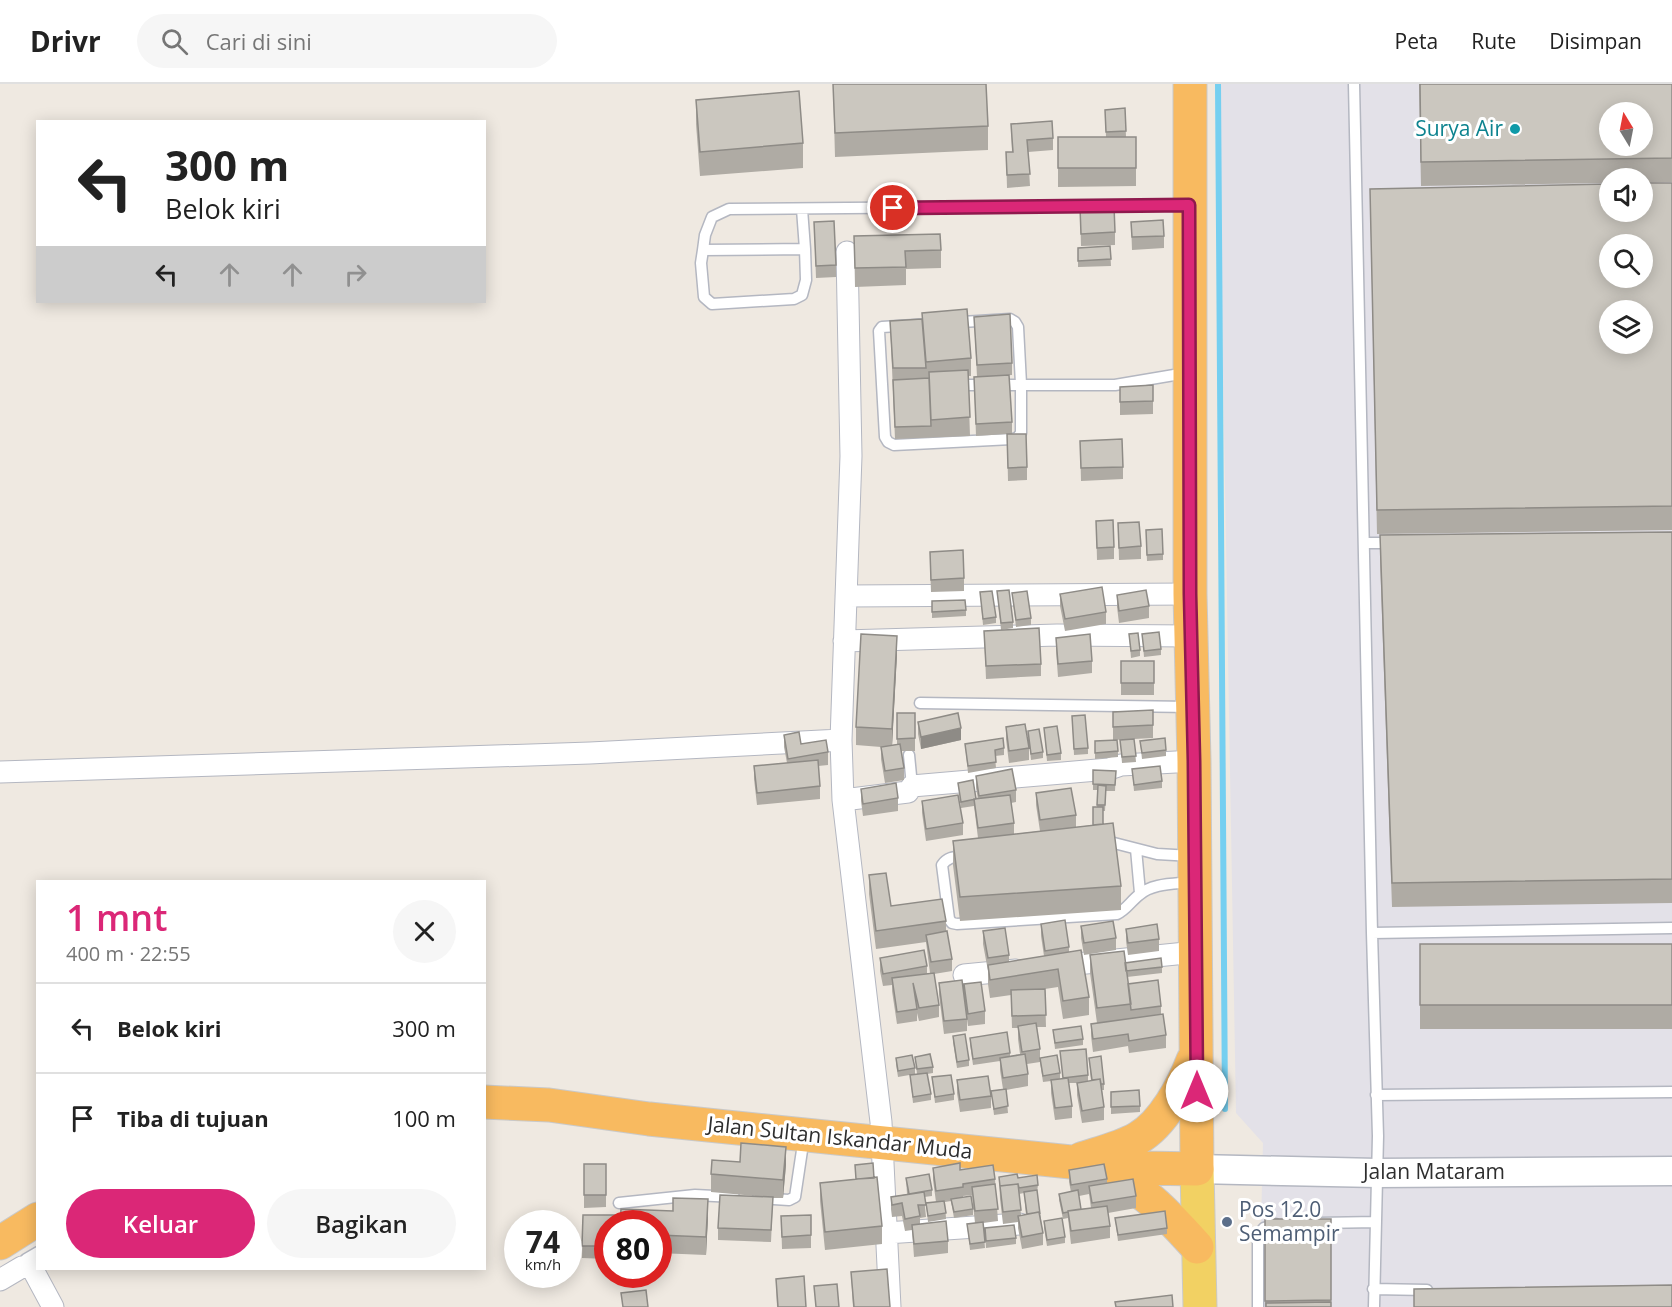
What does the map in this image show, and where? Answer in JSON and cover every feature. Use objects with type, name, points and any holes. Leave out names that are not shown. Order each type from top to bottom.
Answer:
[{"type":"highway","points":[[1190,84],[1190,594],[1194,761],[1197,1169]]},
{"type":"highway","points":[[1071,1162],[1138,1138],[1155,1125],[1184,1082],[1197,1050]]},
{"type":"highway","name":"Jalan Sultan Iskandar Muda","points":[[486,1102],[549,1105],[649,1119],[1071,1162],[1143,1168],[1197,1169]]},
{"type":"highway","points":[[1071,1162],[1110,1174],[1136,1189],[1171,1218],[1197,1247]]},
{"type":"highway","points":[[0,1243],[36,1221]]},
{"type":"main road","name":"Jalan Mataram","points":[[1197,1169],[1377,1173],[1672,1171]]},
{"type":"main road","points":[[1197,1169],[1200,1307]]},
{"type":"street","points":[[847,252],[851,456],[844,641],[843,800],[881,1122],[890,1307]]},
{"type":"street","points":[[846,596],[1190,594]]},
{"type":"street","points":[[844,641],[1057,635],[1191,636]]},
{"type":"street","points":[[0,772],[590,753],[842,740]]},
{"type":"street","points":[[843,800],[908,792],[912,786],[1108,769],[1121,765],[1194,761]]},
{"type":"street","points":[[964,975],[1196,952]]},
{"type":"street","points":[[886,1233],[1020,1224]]},
{"type":"street","points":[[0,1280],[32,1259]]},
{"type":"street","points":[[32,1259],[32,1268],[53,1307]]},
{"type":"lane","points":[[1354,84],[1362,203],[1364,543],[1377,1173],[1374,1307]]},
{"type":"lane","points":[[802,209],[806,280],[802,295],[794,299],[712,304],[704,297],[701,263],[705,235],[712,218],[729,209],[1189,205]]},
{"type":"lane","points":[[703,250],[805,249]]},
{"type":"lane","points":[[1010,319],[1018,327],[1021,384],[1021,433],[1017,438],[894,445],[885,437],[887,387],[879,331],[882,327],[1010,319]]},
{"type":"lane","points":[[938,385],[1115,385],[1191,373]]},
{"type":"lane","points":[[1364,543],[1400,543]]},
{"type":"lane","points":[[920,703],[1193,707]]},
{"type":"lane","points":[[909,755],[912,786]]},
{"type":"lane","points":[[1091,845],[1114,843],[1157,854],[1195,869]]},
{"type":"lane","points":[[1136,849],[1140,893]]},
{"type":"lane","points":[[974,855],[951,858],[942,865],[949,919],[957,924],[1111,915],[1122,912],[1148,888],[1195,869]]},
{"type":"lane","points":[[1372,933],[1672,928]]},
{"type":"lane","points":[[1376,1095],[1672,1092]]},
{"type":"lane","points":[[618,1203],[695,1195],[789,1200],[795,1197],[797,1192],[805,1134]]},
{"type":"lane","points":[[1308,1223],[1376,1222]]},
{"type":"lane","points":[[1258,1307],[1258,1235],[1264,1228],[1274,1224],[1285,1224]]},
{"type":"lane","points":[[1373,1289],[1433,1290]]},
{"type":"shaded area","points":[[1218,84],[1672,84],[1672,1307],[1259,1307],[1263,1143],[1236,1113]]},
{"type":"building","points":[[833,84],[986,84],[988,126],[835,133]]},
{"type":"building","name":"Surya Air","points":[[1420,84],[1672,84],[1672,158],[1421,162]]},
{"type":"building","points":[[799,91],[803,143],[700,152],[696,100]]},
{"type":"building","points":[[1125,108],[1126,131],[1106,132],[1105,110]]},
{"type":"building","points":[[1052,121],[1053,138],[1027,140],[1030,174],[1007,175],[1006,152],[1013,152],[1011,124]]},
{"type":"building","points":[[1058,137],[1136,137],[1136,168],[1058,168]]},
{"type":"building","points":[[1653,183],[1672,183],[1672,506],[1377,510],[1370,189],[1599,184],[1599,222],[1653,222]]},
{"type":"building","points":[[1114,206],[1115,232],[1081,234],[1080,207]]},
{"type":"building","points":[[1163,220],[1164,236],[1132,237],[1131,222]]},
{"type":"building","points":[[834,221],[836,265],[816,266],[814,222]]},
{"type":"building","points":[[940,234],[941,250],[905,251],[906,267],[855,268],[854,236]]},
{"type":"building","points":[[1110,246],[1111,259],[1078,261],[1078,248]]},
{"type":"building","points":[[967,309],[971,358],[926,362],[922,313]]},
{"type":"building","points":[[1010,314],[1012,363],[977,365],[974,317]]},
{"type":"building","points":[[922,319],[926,368],[893,368],[890,321]]},
{"type":"building","points":[[968,370],[970,417],[931,420],[929,372]]},
{"type":"building","points":[[1009,375],[1012,422],[976,424],[974,377]]},
{"type":"building","points":[[929,378],[931,426],[895,427],[893,380]]},
{"type":"building","points":[[1153,385],[1153,401],[1120,402],[1120,387]]},
{"type":"building","points":[[1007,434],[1026,434],[1027,467],[1008,468]]},
{"type":"building","points":[[1122,439],[1123,467],[1081,468],[1080,441]]},
{"type":"building","points":[[1113,520],[1114,547],[1097,548],[1096,521]]},
{"type":"building","points":[[1139,522],[1141,546],[1119,548],[1118,523]]},
{"type":"building","points":[[1162,529],[1163,554],[1147,555],[1146,530]]},
{"type":"building","points":[[1672,532],[1672,879],[1392,883],[1380,535]]},
{"type":"building","points":[[963,550],[964,578],[931,580],[930,552]]},
{"type":"building","points":[[1102,587],[1106,612],[1065,619],[1060,594]]},
{"type":"building","points":[[1009,590],[1013,622],[1001,623],[997,591]]},
{"type":"building","points":[[1146,590],[1149,606],[1119,611],[1117,595]]},
{"type":"building","points":[[992,591],[996,617],[983,619],[980,592]]},
{"type":"building","points":[[1027,591],[1031,618],[1016,620],[1012,593]]},
{"type":"building","points":[[965,600],[966,610],[932,612],[932,601]]},
{"type":"building","points":[[1039,628],[1041,664],[986,666],[984,631]]},
{"type":"building","points":[[1159,632],[1161,649],[1144,651],[1142,634]]},
{"type":"building","points":[[1138,633],[1140,650],[1131,651],[1129,634]]},
{"type":"building","points":[[861,634],[897,636],[892,729],[856,727]]},
{"type":"building","points":[[1090,634],[1092,661],[1058,664],[1056,638]]},
{"type":"building","points":[[1121,661],[1154,661],[1154,683],[1121,683]]},
{"type":"building","points":[[1153,710],[1153,725],[1113,727],[1113,712]]},
{"type":"building","points":[[897,713],[915,713],[915,738],[897,739]]},
{"type":"building","points":[[958,713],[961,728],[921,737],[918,722]]},
{"type":"building","points":[[1085,715],[1088,748],[1074,749],[1072,716]]},
{"type":"building","points":[[1025,724],[1029,748],[1009,751],[1006,727]]},
{"type":"building","points":[[1057,726],[1061,753],[1047,755],[1044,728]]},
{"type":"building","points":[[1039,729],[1043,752],[1031,754],[1028,731]]},
{"type":"building","points":[[799,732],[801,744],[826,740],[828,752],[788,759],[784,735]]},
{"type":"building","points":[[1003,738],[1004,748],[995,750],[996,762],[968,766],[965,744]]},
{"type":"building","points":[[1165,738],[1166,750],[1142,753],[1140,741]]},
{"type":"building","points":[[1134,739],[1136,756],[1122,757],[1120,740]]},
{"type":"building","points":[[1117,740],[1118,751],[1095,753],[1095,741]]},
{"type":"building","points":[[900,744],[904,768],[885,771],[881,747]]},
{"type":"building","points":[[818,760],[820,786],[757,793],[754,766]]},
{"type":"building","points":[[1160,766],[1162,781],[1134,785],[1132,769]]},
{"type":"building","points":[[1012,769],[1016,790],[979,796],[976,776]]},
{"type":"building","points":[[1093,770],[1116,771],[1115,785],[1093,784]]},
{"type":"building","points":[[973,780],[976,799],[961,802],[958,783]]},
{"type":"building","points":[[896,783],[898,798],[863,804],[861,789]]},
{"type":"building","points":[[1098,785],[1106,786],[1105,805],[1097,805]]},
{"type":"building","points":[[1071,788],[1076,815],[1040,820],[1036,793]]},
{"type":"building","points":[[958,795],[963,823],[926,829],[922,801]]},
{"type":"building","points":[[1010,795],[1014,823],[978,828],[974,799]]},
{"type":"building","points":[[1093,807],[1103,807],[1103,824],[1093,825]]},
{"type":"building","points":[[1113,823],[1121,886],[960,897],[953,841]]},
{"type":"building","points":[[886,873],[891,906],[942,899],[946,921],[876,931],[869,875]]},
{"type":"building","points":[[1065,920],[1069,947],[1045,951],[1041,924]]},
{"type":"building","points":[[1113,921],[1116,938],[1084,943],[1081,926]]},
{"type":"building","points":[[1157,924],[1159,939],[1128,943],[1126,929]]},
{"type":"building","points":[[1005,928],[1009,955],[988,958],[983,931]]},
{"type":"building","points":[[947,931],[952,959],[931,962],[926,935]]},
{"type":"building","points":[[1420,944],[1672,944],[1672,1005],[1420,1005]]},
{"type":"building","points":[[924,950],[927,966],[883,974],[880,958]]},
{"type":"building","points":[[1081,950],[1089,997],[1063,1001],[1058,969],[990,980],[988,965]]},
{"type":"building","points":[[1124,951],[1131,1004],[1097,1008],[1090,955]]},
{"type":"building","points":[[1161,958],[1162,967],[1126,971],[1125,963]]},
{"type":"building","points":[[934,973],[939,1005],[919,1008],[913,983],[917,1009],[897,1012],[892,978]]},
{"type":"building","points":[[962,980],[967,1019],[944,1021],[939,983]]},
{"type":"building","points":[[1158,980],[1161,1006],[1131,1010],[1128,984]]},
{"type":"building","points":[[981,982],[985,1011],[968,1014],[964,984]]},
{"type":"building","points":[[1045,989],[1046,1015],[1012,1016],[1011,990]]},
{"type":"building","points":[[1163,1014],[1166,1035],[1129,1041],[1128,1034],[1093,1039],[1091,1024]]},
{"type":"building","points":[[1036,1023],[1040,1049],[1022,1052],[1018,1026]]},
{"type":"building","points":[[1081,1026],[1083,1039],[1055,1043],[1053,1030]]},
{"type":"building","points":[[1007,1032],[1010,1053],[973,1059],[970,1038]]},
{"type":"building","points":[[965,1034],[969,1060],[957,1062],[953,1036]]},
{"type":"building","points":[[1086,1049],[1088,1075],[1063,1078],[1060,1051]]},
{"type":"building","points":[[930,1054],[933,1067],[917,1069],[915,1057]]},
{"type":"building","points":[[1025,1054],[1028,1074],[1003,1078],[1000,1058]]},
{"type":"building","points":[[912,1055],[915,1068],[898,1071],[896,1058]]},
{"type":"building","points":[[1057,1055],[1060,1073],[1043,1076],[1040,1058]]},
{"type":"building","points":[[1101,1056],[1104,1084],[1101,1084],[1100,1079],[1092,1080],[1089,1058]]},
{"type":"building","points":[[927,1073],[931,1094],[913,1097],[910,1075]]},
{"type":"building","points":[[951,1075],[954,1094],[935,1097],[932,1077]]},
{"type":"building","points":[[988,1076],[991,1096],[960,1100],[957,1080]]},
{"type":"building","points":[[1068,1078],[1072,1106],[1055,1108],[1051,1080]]},
{"type":"building","points":[[1100,1079],[1104,1107],[1082,1111],[1077,1083]]},
{"type":"building","points":[[1006,1089],[1008,1106],[994,1109],[991,1091]]},
{"type":"building","points":[[1139,1090],[1140,1106],[1111,1107],[1111,1092]]},
{"type":"building","points":[[741,1143],[786,1147],[783,1180],[711,1174],[712,1160],[740,1162]]},
{"type":"building","points":[[873,1163],[874,1178],[856,1179],[855,1165]]},
{"type":"building","points":[[960,1163],[960,1170],[993,1165],[995,1179],[936,1191],[933,1168]]},
{"type":"building","points":[[584,1164],[606,1164],[606,1195],[584,1195]]},
{"type":"building","points":[[1104,1164],[1107,1179],[1071,1185],[1069,1170]]},
{"type":"building","points":[[929,1174],[932,1190],[909,1194],[906,1178]]},
{"type":"building","points":[[1017,1174],[1018,1178],[1037,1175],[1038,1185],[1019,1188],[1018,1184],[1000,1186],[999,1177]]},
{"type":"building","points":[[877,1177],[882,1226],[825,1232],[820,1183]]},
{"type":"building","points":[[1133,1179],[1136,1196],[1092,1203],[1089,1186]]},
{"type":"building","points":[[995,1184],[998,1209],[975,1211],[972,1187]]},
{"type":"building","points":[[1018,1184],[1021,1210],[1003,1212],[1000,1186]]},
{"type":"building","points":[[1037,1190],[1040,1214],[1039,1212],[1027,1214],[1024,1192]]},
{"type":"building","points":[[1078,1190],[1081,1209],[1063,1213],[1059,1194]]},
{"type":"building","points":[[924,1192],[926,1205],[918,1205],[920,1216],[905,1219],[902,1203],[892,1205],[891,1197]]},
{"type":"building","points":[[720,1195],[773,1197],[771,1230],[718,1228]]},
{"type":"building","points":[[971,1196],[973,1209],[954,1212],[951,1199]]},
{"type":"building","points":[[673,1198],[708,1199],[706,1237],[672,1236]]},
{"type":"building","points":[[944,1201],[946,1213],[928,1216],[926,1203]]},
{"type":"building","points":[[1107,1206],[1110,1226],[1071,1231],[1068,1211]]},
{"type":"building","points":[[1165,1211],[1167,1228],[1118,1235],[1115,1218]]},
{"type":"building","points":[[1039,1212],[1043,1233],[1022,1237],[1018,1216]]},
{"type":"building","points":[[583,1215],[594,1215],[594,1246],[582,1246]]},
{"type":"building","points":[[811,1215],[811,1235],[782,1237],[781,1216]]},
{"type":"building","points":[[1062,1218],[1065,1237],[1047,1240],[1044,1221]]},
{"type":"building","points":[[1265,1219],[1331,1219],[1331,1300],[1265,1301]]},
{"type":"building","points":[[946,1221],[948,1241],[914,1244],[912,1225]]},
{"type":"building","points":[[983,1222],[985,1242],[970,1244],[967,1224]]},
{"type":"building","points":[[1014,1225],[1016,1238],[986,1241],[985,1228]]},
{"type":"building","points":[[887,1269],[890,1307],[854,1307],[851,1272]]},
{"type":"building","points":[[804,1276],[806,1307],[778,1307],[776,1279]]},
{"type":"building","points":[[837,1284],[839,1307],[816,1307],[814,1286]]},
{"type":"building","points":[[1672,1285],[1672,1307],[1414,1307],[1414,1289]]},
{"type":"building","points":[[646,1290],[648,1307],[623,1307],[621,1293]]},
{"type":"building","points":[[1172,1295],[1173,1307],[1116,1307],[1115,1302]]},
{"type":"building","points":[[1331,1302],[1331,1307],[1266,1307],[1266,1303]]},
{"type":"waterway","points":[[1218,84],[1225,1109]]},
{"type":"place","name":"Surya Air","points":[[1515,129]]},
{"type":"place","name":"Pos 12.0 Semampir","points":[[1227,1222]]},
{"type":"route","points":[[893,208],[1189,205],[1190,594],[1197,1091]]}]
